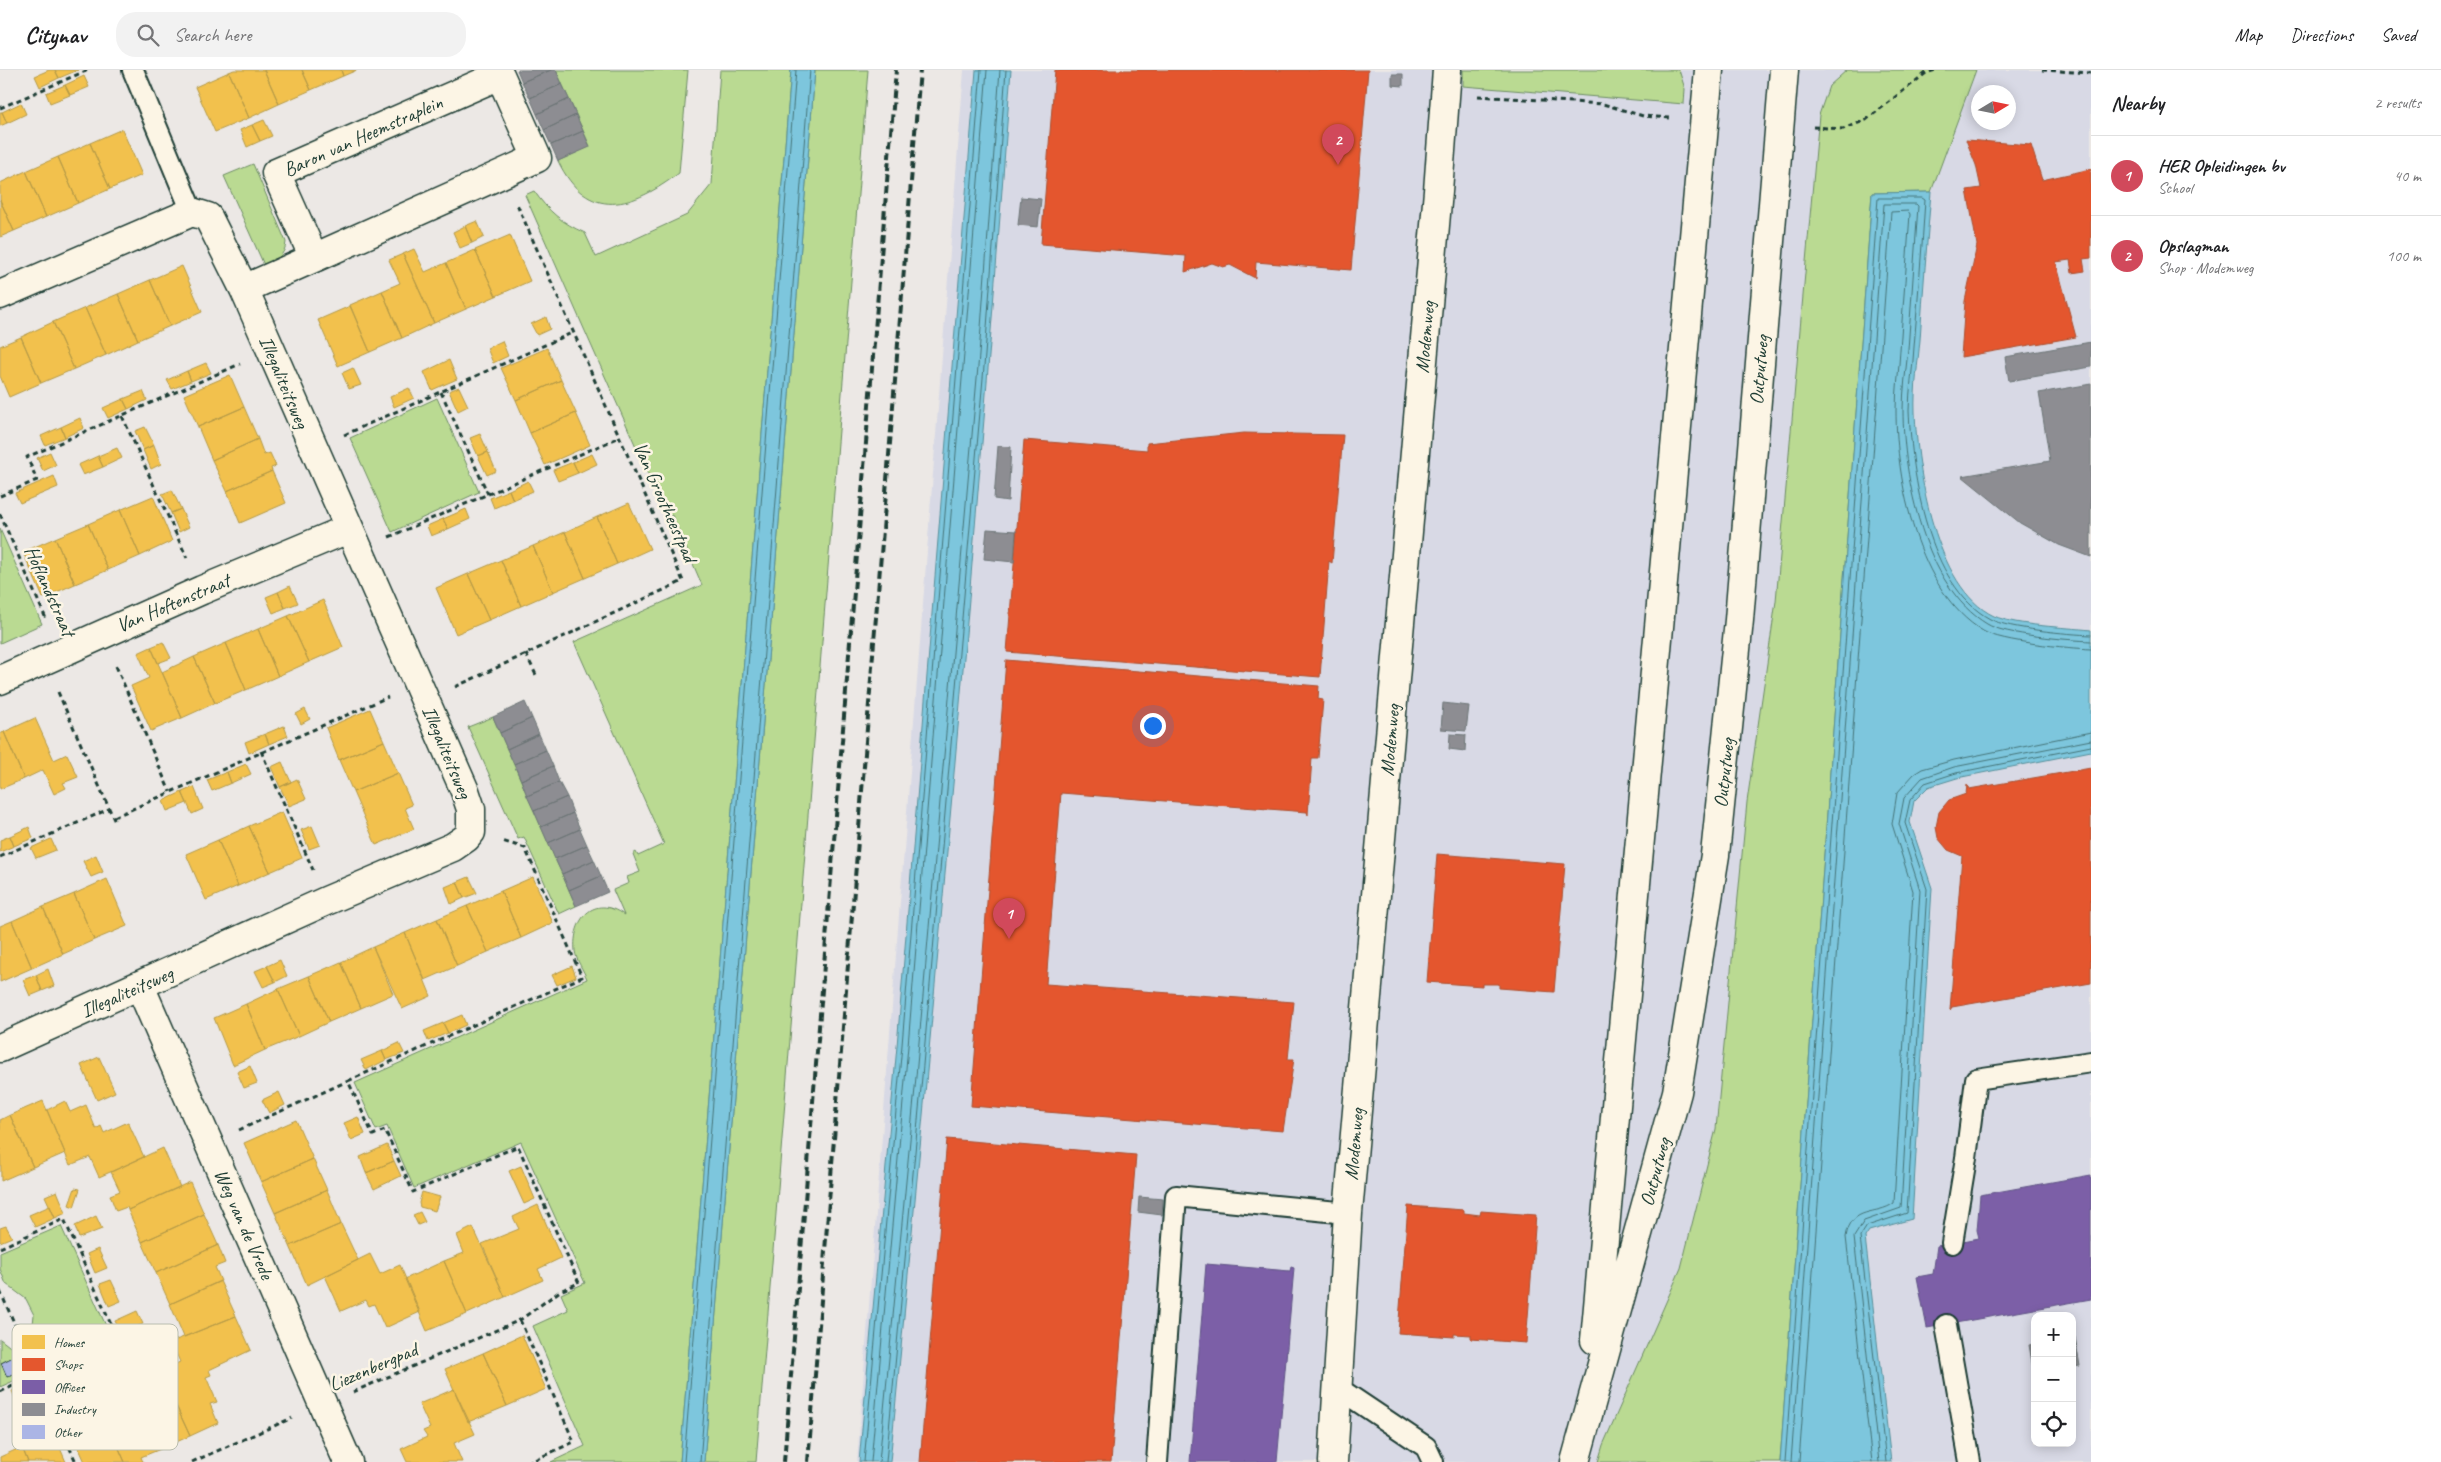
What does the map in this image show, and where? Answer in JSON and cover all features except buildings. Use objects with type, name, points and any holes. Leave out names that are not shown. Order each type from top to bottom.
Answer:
[{"type":"street","name":"Outputweg","points":[[1575,1462],[1598,1323],[1709,70]]},
{"type":"street","name":"Outputweg","points":[[1575,1462],[1677,1092],[1715,855],[1740,610],[1784,70]]},
{"type":"street","name":"Baron van Heemstraplein","points":[[244,289],[314,258],[537,158],[500,75],[276,173],[314,258]]},
{"type":"street","name":"Modemweg","points":[[1333,1462],[1348,1213],[1446,82]]},
{"type":"street","name":"Illegaliteitsweg","points":[[0,1048],[326,901],[437,855],[461,842],[471,832],[471,809],[244,289],[208,217],[192,212]]},
{"type":"street","points":[[0,295],[192,212]]},
{"type":"street","name":"Van Hoftenstraat","points":[[0,680],[202,590],[353,540]]},
{"type":"street","name":"Weg van de Vrede","points":[[140,986],[348,1462]]},
{"type":"lane","points":[[133,70],[192,212]]},
{"type":"lane","points":[[1952,1243],[1976,1080],[2091,1062]]},
{"type":"lane","points":[[1157,1462],[1176,1196],[1348,1213]]},
{"type":"lane","points":[[1946,1325],[1970,1462]]},
{"type":"lane","points":[[1338,1388],[1426,1447],[1433,1462]]},
{"type":"path","points":[[0,108],[88,70]]},
{"type":"path","points":[[1780,124],[1843,129],[1866,120],[1926,73],[1936,70]]},
{"type":"path","points":[[2042,70],[2091,74]]},
{"type":"path","points":[[1446,82],[1603,104],[1643,116],[1705,120]]},
{"type":"path","name":"Van Grootheestpad","points":[[114,819],[261,752],[526,654],[683,582],[503,173]]},
{"type":"path","points":[[313,448],[574,332]]},
{"type":"path","points":[[0,496],[37,480],[27,457],[271,351]]},
{"type":"path","points":[[441,392],[488,494]]},
{"type":"path","points":[[122,416],[202,590]]},
{"type":"path","points":[[353,540],[488,494],[620,437]]},
{"type":"path","name":"Hoflandstraat","points":[[0,514],[114,819]]},
{"type":"path","points":[[526,654],[536,675]]},
{"type":"path","points":[[115,665],[170,792]]},
{"type":"path","points":[[261,752],[326,901]]},
{"type":"path","points":[[0,857],[110,809]]},
{"type":"path","points":[[209,1143],[582,978],[525,848],[471,832]]},
{"type":"path","name":"Liezenbergpad","points":[[192,1462],[520,1320],[560,1291],[579,1282],[518,1146],[412,1192],[385,1130],[373,1136],[348,1081]]},
{"type":"path","points":[[0,1248],[64,1219],[111,1324]]},
{"type":"path","points":[[0,1291],[15,1324]]},
{"type":"path","points":[[520,1320],[574,1442],[530,1462]]},
{"type":"path","points":[[0,1392],[12,1386]]},
{"type":"path","points":[[71,1450],[76,1462]]},
{"type":"shaded area","points":[[964,70],[2091,70],[2091,1462],[857,1462]]},
{"type":"green space","points":[[556,70],[688,70],[679,173],[645,195],[628,201],[612,203],[597,201],[583,194],[570,181],[558,161],[590,146]]},
{"type":"green space","points":[[720,70],[791,70],[680,1462],[551,1462],[585,1446],[533,1326],[568,1310],[561,1294],[585,1283],[521,1142],[414,1188],[387,1126],[376,1130],[355,1083],[587,979],[575,951],[577,929],[581,920],[587,913],[603,907],[613,909],[624,915],[613,890],[629,883],[627,877],[640,872],[633,854],[636,852],[638,856],[664,844],[574,642],[702,585],[672,515],[667,517],[525,195],[534,191],[556,216],[585,233],[596,257],[687,215],[712,184]]},
{"type":"green space","points":[[815,70],[868,70],[756,1462],[704,1462]]},
{"type":"green space","points":[[1463,70],[1679,70],[1685,89],[1684,104],[1463,86]]},
{"type":"green space","points":[[1847,70],[1976,70],[1931,192],[1872,193],[1780,1462],[1598,1462],[1603,1445],[1681,1268],[1716,1129],[1747,802],[1776,601],[1819,115],[1829,86]]},
{"type":"green space","points":[[253,164],[286,242],[282,255],[264,265],[224,176]]},
{"type":"green space","points":[[437,398],[479,492],[392,532],[350,438]]},
{"type":"green space","points":[[0,529],[42,624],[0,643]]},
{"type":"green space","points":[[493,717],[576,906],[559,914],[524,837],[518,839],[468,727]]},
{"type":"green space","points":[[61,1226],[105,1324],[33,1324],[34,1315],[26,1299],[6,1284],[0,1269],[0,1252]]},
{"type":"green space","points":[[0,1339],[12,1348],[12,1382],[0,1387]]},
{"type":"water","points":[[791,70],[815,70],[704,1462],[680,1462]]},
{"type":"water","points":[[976,70],[1011,70],[970,592],[890,1462],[859,1462],[897,1046]]},
{"type":"water","points":[[1931,192],[1915,403],[1920,464],[1933,525],[1944,554],[1957,580],[1974,602],[1994,616],[2028,624],[2091,630],[2091,751],[1957,778],[1928,787],[1914,801],[1910,822],[1932,888],[1912,1219],[1869,1231],[1865,1237],[1891,1462],[1780,1462],[1872,193]]},
{"type":"railway","points":[[784,1462],[896,70]]},
{"type":"railway","points":[[808,1462],[920,70]]},
{"type":"place","name":"Opslagman","points":[[1338,165]]},
{"type":"place","name":"HER Opleidingen bv","points":[[1009,939]]}]
